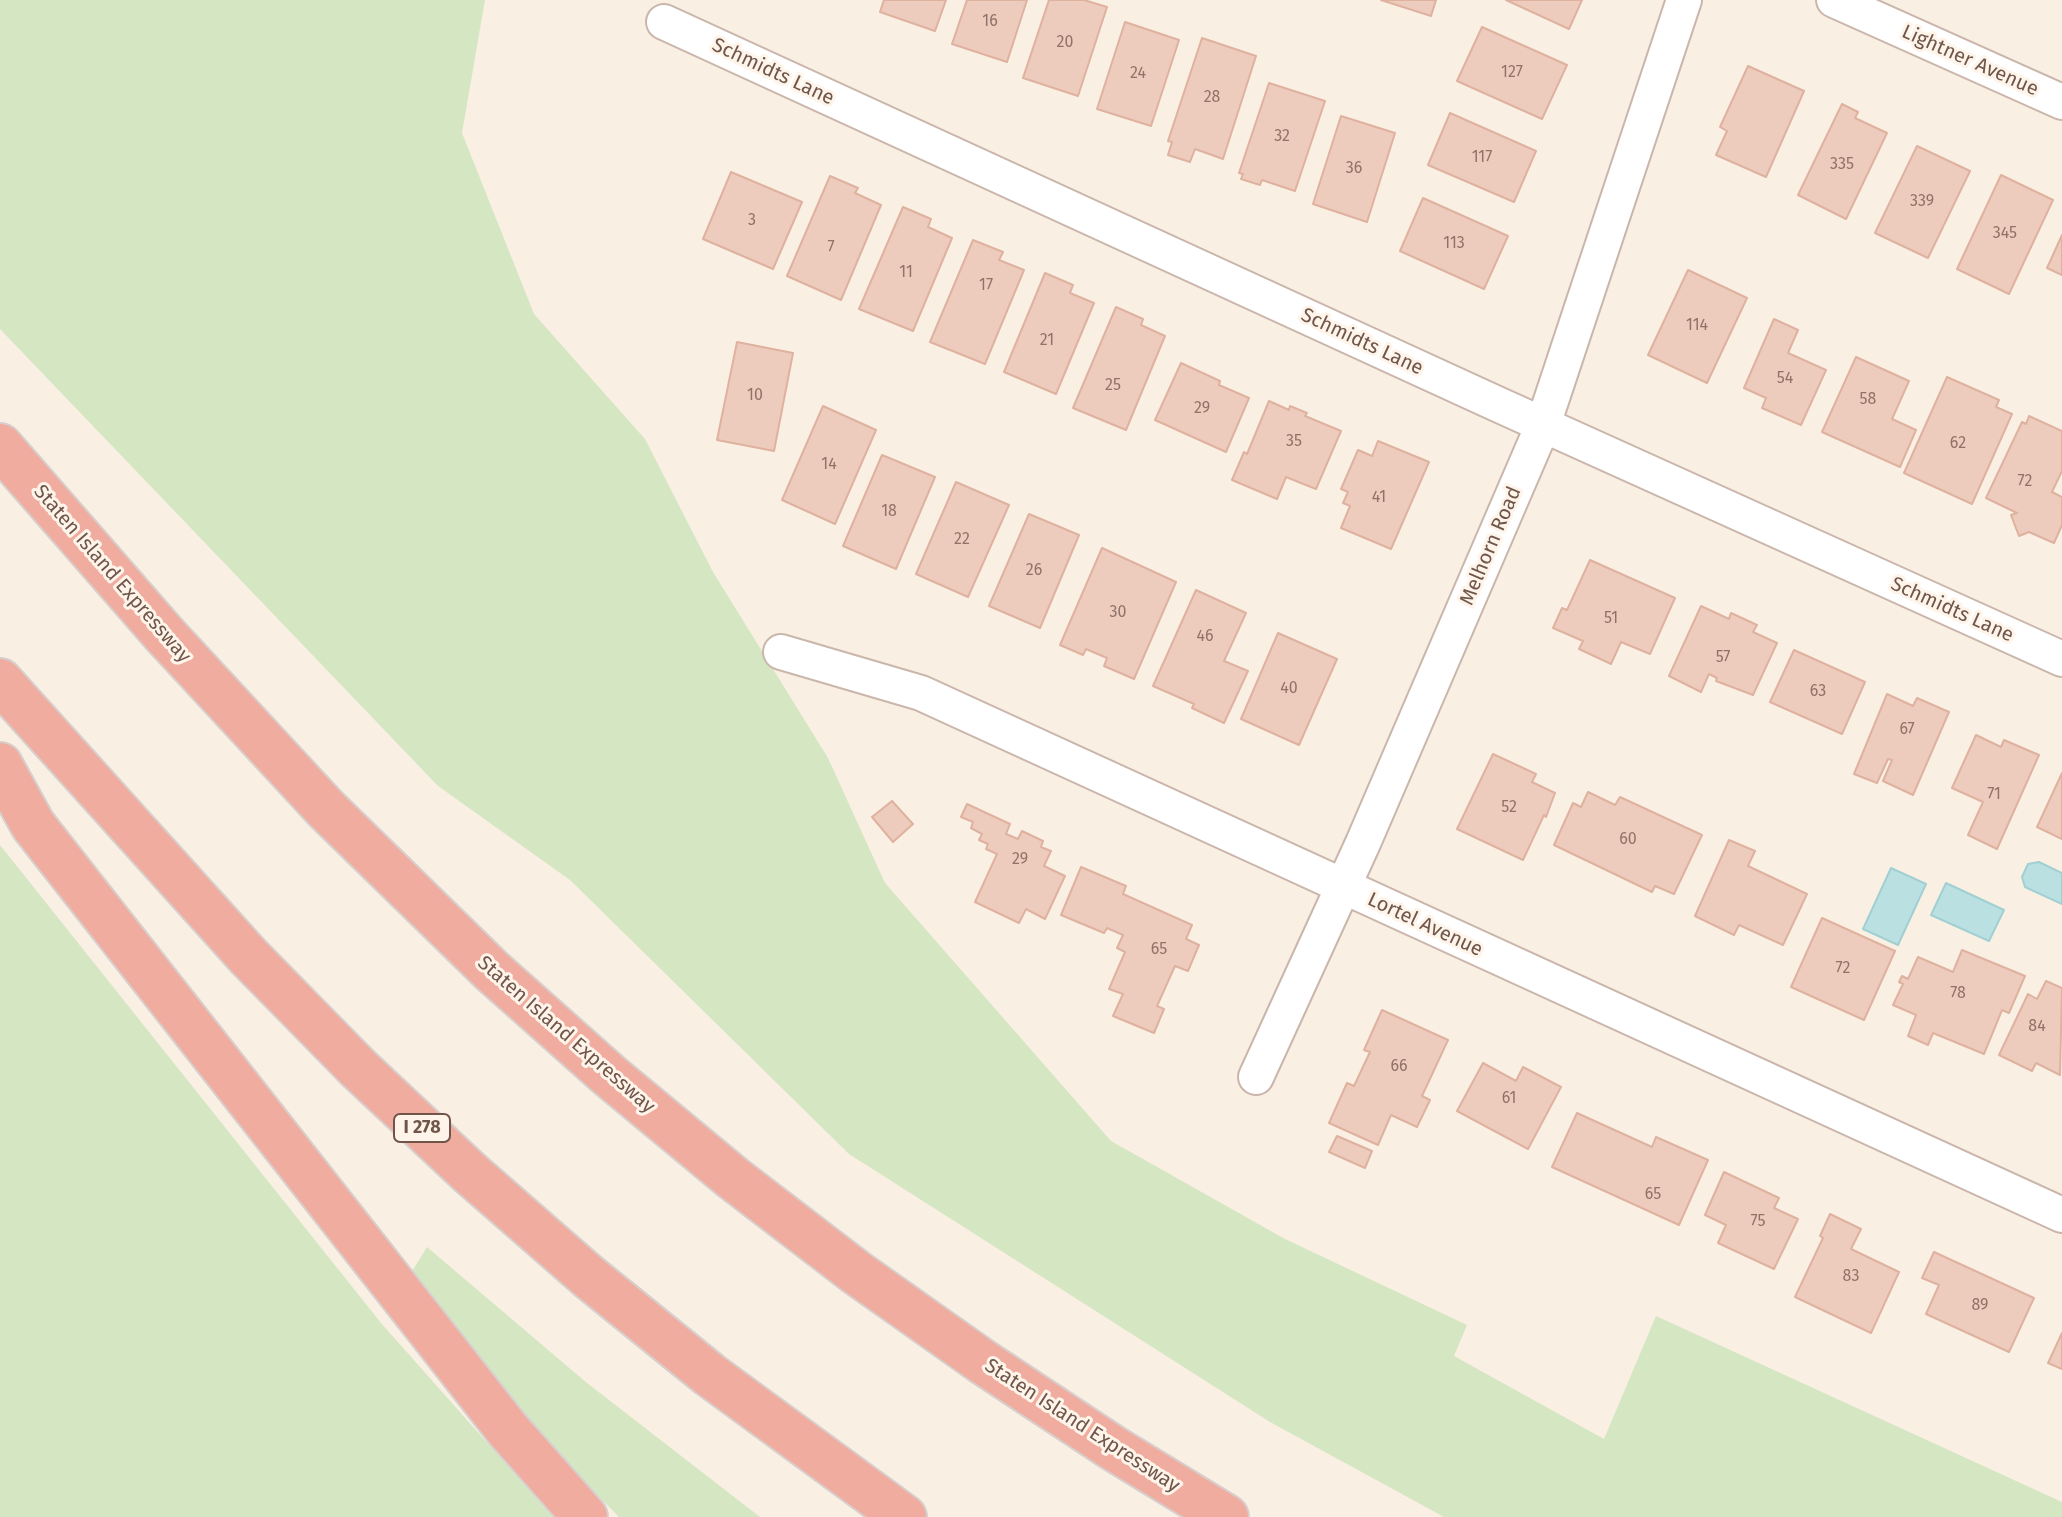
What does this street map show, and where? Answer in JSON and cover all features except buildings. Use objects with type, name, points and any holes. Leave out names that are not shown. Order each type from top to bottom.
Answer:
[{"type":"highway","name":"Staten Island Expressway","points":[[0,446],[164,634],[326,809],[492,971],[610,1076],[733,1178],[869,1281],[983,1362],[1113,1448],[1226,1517]]},
{"type":"highway","name":"I 278","points":[[0,681],[248,956],[358,1068],[470,1173],[541,1237],[710,1375],[904,1517]]},
{"type":"highway","points":[[0,765],[33,825],[508,1430],[585,1517]]},
{"type":"street","name":"Melhorn Road","points":[[1256,1077],[1543,425],[1684,0]]},
{"type":"street","name":"Lightner Avenue","points":[[1834,0],[2062,102]]},
{"type":"street","name":"Schmidts Lane","points":[[664,22],[2062,659]]},
{"type":"street","name":"Lortel Avenue","points":[[781,652],[921,693],[2062,1215]]},
{"type":"green space","points":[[0,0],[485,0],[462,133],[534,314],[645,439],[713,572],[828,758],[885,883],[1111,1141],[1285,1239],[1467,1325],[1454,1356],[1604,1439],[1656,1316],[2062,1502],[2062,1517],[1444,1517],[1270,1422],[849,1154],[570,880],[438,786],[0,329]]},
{"type":"green space","points":[[0,845],[381,1323],[553,1517],[0,1517]]},
{"type":"green space","points":[[427,1247],[587,1383],[760,1517],[619,1517],[535,1432],[411,1273]]},
{"type":"water","points":[[2039,862],[2062,873],[2062,904],[2025,887],[2022,877],[2028,864]]},
{"type":"water","points":[[1891,868],[1926,884],[1898,945],[1863,929]]},
{"type":"water","points":[[1946,883],[2004,910],[1989,941],[1931,915]]}]
